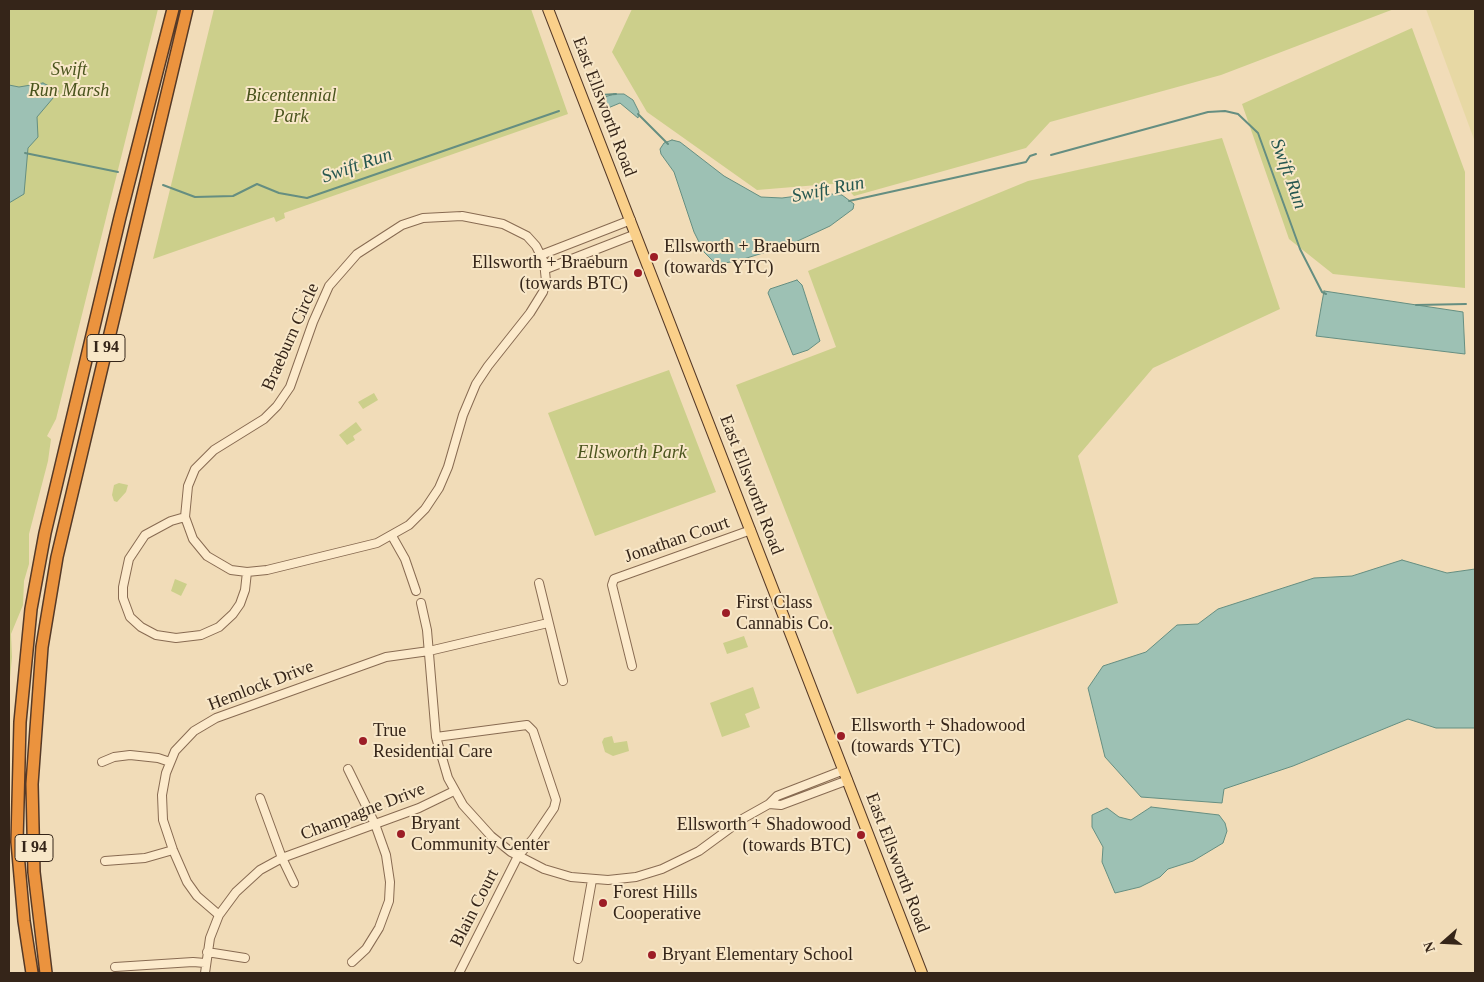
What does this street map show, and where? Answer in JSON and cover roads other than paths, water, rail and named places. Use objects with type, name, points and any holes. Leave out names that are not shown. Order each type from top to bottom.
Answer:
[{"type":"highway","name":"I 94","points":[[32,973],[24,921],[17,842],[20,722],[31,609],[46,533],[120,217],[173,9]]},
{"type":"highway","name":"I 94","points":[[46,973],[34,872],[32,784],[42,647],[57,557],[186,9]]},
{"type":"main road","name":"East Ellsworth Road","points":[[548,9],[922,973]]},
{"type":"street","name":"Braeburn Circle","points":[[462,216],[488,220],[515,228],[527,236],[541,255],[546,269],[544,287],[537,303],[488,366],[469,399],[448,467],[439,488],[417,518],[392,536],[351,551],[268,570],[247,572],[231,570],[207,556],[193,539],[185,517],[188,486],[197,466],[214,450],[264,419],[277,406],[290,387],[313,322],[329,286],[348,262],[369,245],[402,225],[423,218],[462,216]]},
{"type":"street","points":[[541,255],[631,220]]},
{"type":"street","points":[[546,269],[636,234]]},
{"type":"street","points":[[185,517],[171,521],[145,535],[129,559],[123,587],[123,598],[130,616],[141,628],[156,635],[176,638],[200,634],[220,627],[234,614],[240,604],[245,590],[247,572]]},
{"type":"street","name":"Jonathan Court","points":[[632,666],[612,585],[614,579],[751,530]]},
{"type":"street","points":[[392,536],[405,559],[416,591]]},
{"type":"street","points":[[539,584],[563,681]]},
{"type":"street","points":[[421,604],[427,630],[436,738],[440,759],[454,791],[481,827],[518,856],[558,874],[592,880],[636,877],[674,864],[699,851],[744,818],[769,804],[777,796],[846,774]]},
{"type":"street","name":"Hemlock Drive","points":[[219,915],[197,896],[187,882],[173,850],[162,807],[166,773],[170,762],[185,740],[198,728],[216,718],[367,663],[405,653],[429,651],[548,623]]},
{"type":"street","name":"Blain Court","points":[[436,738],[521,724],[530,728],[556,800],[534,839],[518,856],[459,973]]},
{"type":"street","points":[[102,762],[114,757],[130,754],[158,758],[170,762]]},
{"type":"street","points":[[348,769],[375,824],[389,868],[388,901],[379,928],[372,941],[352,962]]},
{"type":"street","name":"Champagne Drive","points":[[205,973],[207,952],[219,915],[226,903],[246,881],[260,870],[282,858],[419,808],[454,791]]},
{"type":"street","points":[[260,798],[282,858],[294,883]]},
{"type":"street","points":[[105,861],[145,858],[173,850]]},
{"type":"street","points":[[578,959],[592,880]]},
{"type":"street","points":[[207,952],[245,958]]},
{"type":"street","points":[[116,967],[193,962],[205,963]]},
{"type":"water","points":[[43,83],[59,91],[37,117],[38,137],[28,148],[24,194],[9,203],[9,85],[19,87]]},
{"type":"water","points":[[614,94],[624,94],[633,100],[639,112],[638,118],[620,103],[608,108],[605,97]]},
{"type":"water","points":[[672,140],[680,142],[724,176],[761,197],[782,198],[820,193],[842,195],[854,204],[853,209],[830,226],[789,245],[737,261],[714,262],[704,252],[694,232],[674,172],[661,154],[660,149],[664,143]]},
{"type":"water","points":[[797,280],[802,285],[820,341],[808,350],[793,355],[768,293],[770,289]]},
{"type":"water","points":[[1324,291],[1463,312],[1465,354],[1316,336]]},
{"type":"water","points":[[1402,560],[1447,573],[1475,569],[1475,728],[1436,728],[1408,719],[1293,766],[1224,789],[1222,803],[1141,797],[1105,757],[1088,688],[1103,666],[1146,652],[1177,625],[1198,624],[1218,609],[1314,578],[1352,576]]},
{"type":"water","points":[[1151,807],[1219,815],[1225,823],[1227,831],[1223,843],[1193,861],[1168,869],[1160,877],[1140,887],[1115,893],[1102,862],[1103,847],[1092,827],[1092,815],[1107,808],[1119,817],[1131,820]]},
{"type":"waterway","name":"Swift Run","points":[[601,95],[616,94]]},
{"type":"waterway","name":"Swift Run","points":[[163,185],[195,197],[233,196],[257,184],[279,193],[307,198],[559,111]]},
{"type":"waterway","name":"Swift Run","points":[[1051,155],[1208,112],[1225,111],[1238,114],[1258,133],[1300,249],[1322,292],[1326,294]]},
{"type":"waterway","name":"Swift Run","points":[[638,114],[668,144]]},
{"type":"waterway","name":"Swift Run","points":[[25,153],[118,172]]},
{"type":"waterway","name":"Swift Run","points":[[849,201],[1026,162],[1030,156],[1036,154]]},
{"type":"waterway","name":"Swift Run","points":[[1416,305],[1466,304]]},
{"type":"place","name":"Ellsworth + Braeburn (towards YTC)","points":[[654,257]]},
{"type":"place","name":"Ellsworth + Braeburn (towards BTC)","points":[[638,273]]},
{"type":"place","name":"First Class Cannabis Co.","points":[[726,613]]},
{"type":"place","name":"Ellsworth + Shadowood (towards YTC)","points":[[841,736]]},
{"type":"place","name":"True Residential Care","points":[[363,741]]},
{"type":"place","name":"Bryant Community Center","points":[[401,834]]},
{"type":"place","name":"Ellsworth + Shadowood (towards BTC)","points":[[861,835]]},
{"type":"place","name":"Forest Hills Cooperative","points":[[603,903]]},
{"type":"place","name":"Bryant Elementary School","points":[[652,955]]},
{"type":"park label","name":"Swift Run Marsh","points":[[69,80]]},
{"type":"park label","name":"Bicentennial Park","points":[[291,106]]},
{"type":"park label","name":"Ellsworth Park","points":[[632,453]]}]
